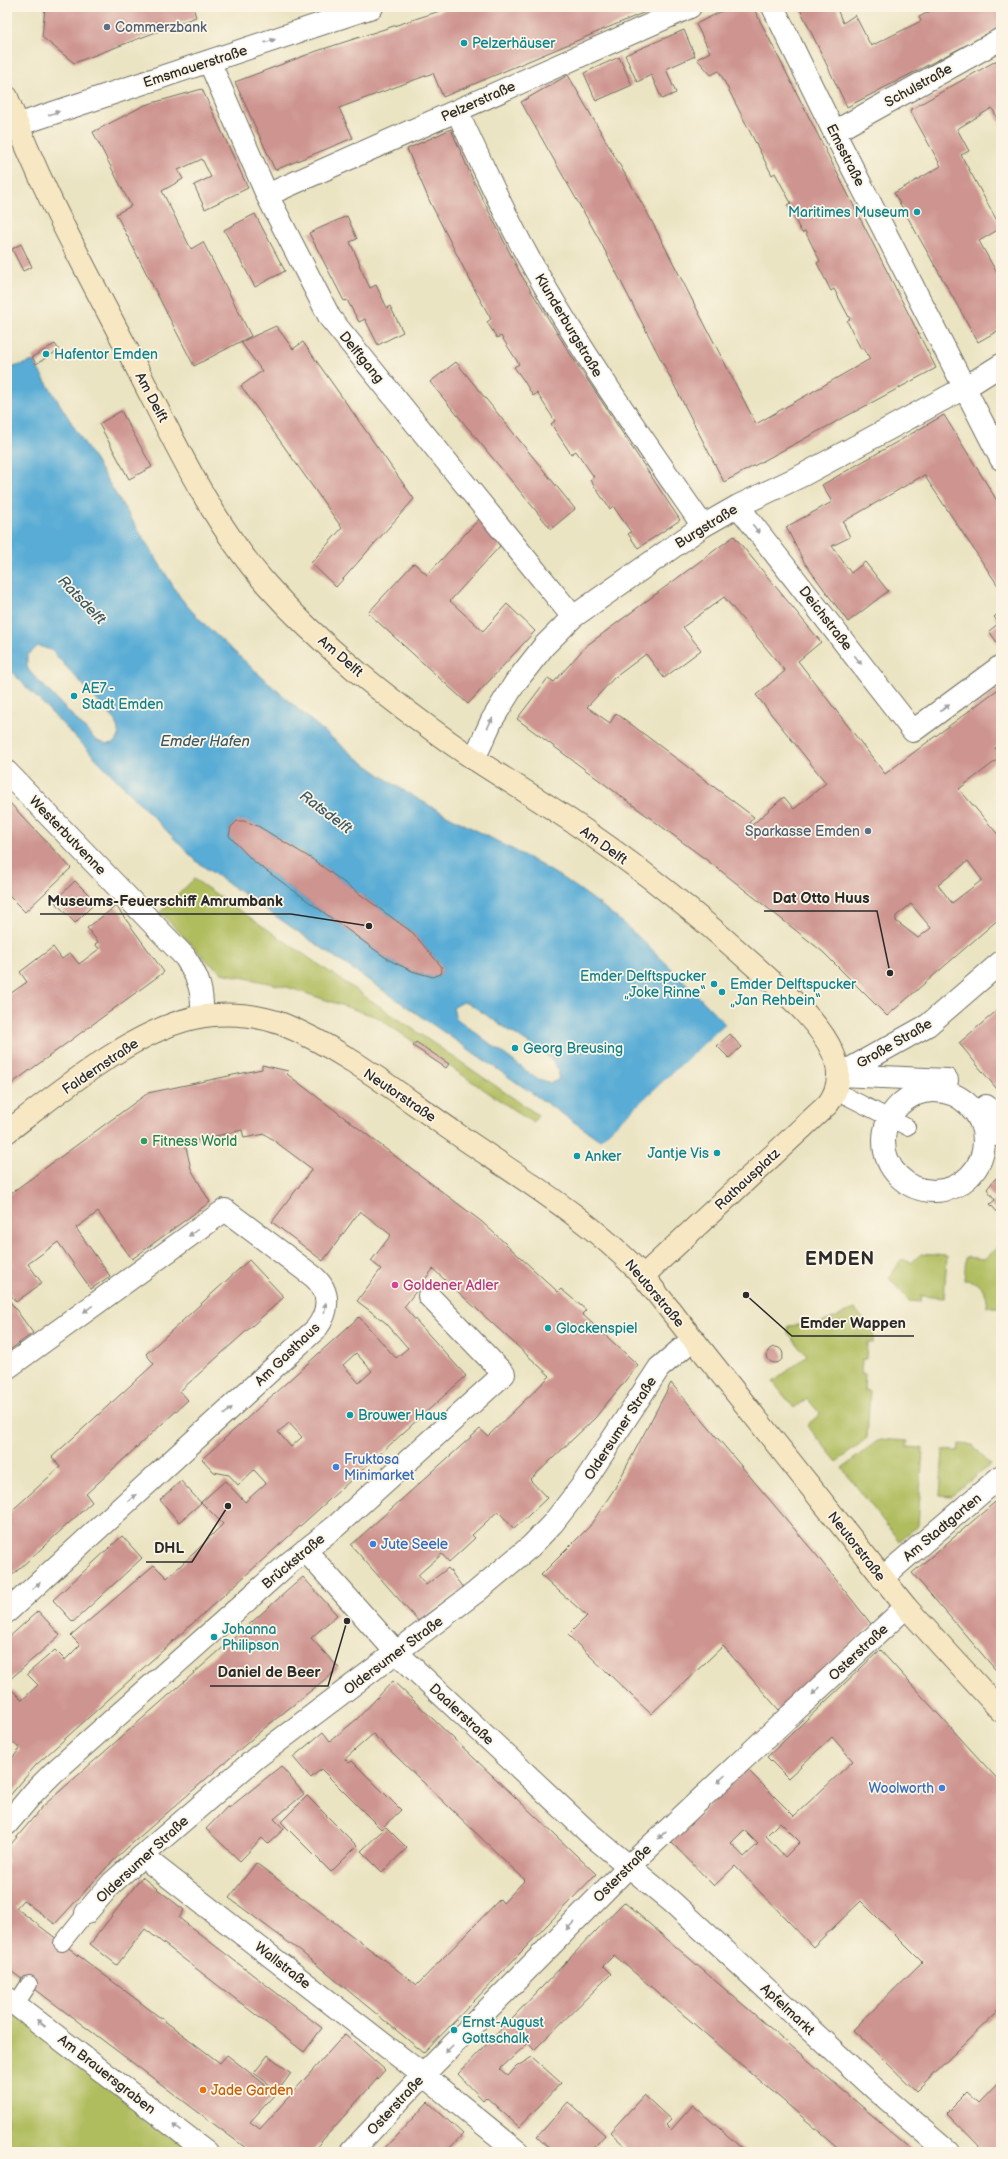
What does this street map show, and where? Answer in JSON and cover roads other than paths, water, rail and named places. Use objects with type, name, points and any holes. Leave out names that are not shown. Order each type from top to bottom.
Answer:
[{"type":"street","name":"Emsmauerstraße","points":[[17,126],[372,7]]},
{"type":"street","name":"Pelzerstraße","points":[[267,195],[690,7]]},
{"type":"street","name":"Emsstraße","points":[[773,7],[834,132],[966,387],[1001,459]]},
{"type":"street","name":"Schulstraße","points":[[834,132],[1001,38]]},
{"type":"street","name":"Delftgang","points":[[208,61],[267,195],[330,318],[573,617]]},
{"type":"street","name":"Am Delft","points":[[7,97],[17,126],[38,174],[176,444],[219,520],[246,559],[285,604],[329,646],[397,703],[474,759],[592,834],[719,934],[781,991],[816,1027],[832,1052],[837,1083]]},
{"type":"street","name":"Klunderburgstraße","points":[[457,111],[494,192],[536,271],[586,355],[703,526]]},
{"type":"street","name":"Burgstraße","points":[[474,759],[492,720],[515,683],[544,646],[573,617],[703,526],[738,506],[803,475],[966,387],[1001,365]]},
{"type":"street","name":"Deichstraße","points":[[738,506],[913,731],[1001,666]]},
{"type":"street","name":"Westerbutvenne","points":[[7,772],[185,957],[199,982],[203,999],[202,1016]]},
{"type":"street","name":"Große Straße","points":[[837,1083],[928,1025],[1001,962]]},
{"type":"street","name":"Neutorstraße","points":[[202,1016],[218,1014],[263,1019],[280,1023],[315,1040],[378,1079],[579,1219],[612,1245],[643,1276],[906,1607],[1001,1711]]},
{"type":"street","name":"Faldernstraße","points":[[7,1132],[121,1050],[181,1020],[202,1016]]},
{"type":"street","points":[[837,1083],[939,1078],[952,1081],[972,1091],[981,1099],[1001,1136]]},
{"type":"street","name":"Rathausplatz","points":[[643,1276],[824,1110],[837,1083]]},
{"type":"street","points":[[934,1091],[953,1094],[969,1105],[980,1121],[984,1140],[981,1159],[971,1175],[955,1186],[932,1191],[913,1186],[898,1175],[888,1159],[884,1136],[898,1123],[902,1103],[919,1093],[934,1091]]},
{"type":"street","name":"Am Gasthaus","points":[[7,1368],[225,1210],[314,1277],[319,1282],[325,1293],[325,1314],[316,1329],[7,1612]]},
{"type":"street","name":"Brückstraße","points":[[7,1824],[34,1792],[53,1773],[305,1550],[336,1526],[504,1374],[429,1296]]},
{"type":"street","name":"Oldersumer Straße","points":[[86,1913],[112,1883],[256,1758],[505,1569],[532,1546],[553,1523],[581,1487],[659,1368],[698,1346]]},
{"type":"street","name":"Am Stadtgarten","points":[[882,1578],[1001,1476]]},
{"type":"street","name":"Daalerstraße","points":[[305,1550],[396,1652],[590,1834],[628,1867]]},
{"type":"street","name":"Osterstraße","points":[[351,2152],[423,2075],[628,1867],[906,1607]]},
{"type":"street","name":"Wallstraße","points":[[142,1856],[423,2075],[518,2152]]},
{"type":"street","name":"Apfelmarkt","points":[[628,1867],[671,1901],[875,2089],[948,2152]]},
{"type":"street","name":"Am Brauersgraben","points":[[11,2001],[207,2152]]},
{"type":"lane","points":[[837,1083],[898,1123]]},
{"type":"lane","name":"Oldersumer Straße","points":[[62,1943],[86,1913]]},
{"type":"lane","points":[[11,2001],[28,1984]]},
{"type":"water","name":"Emder Hafen","points":[[33,361],[180,597],[206,625],[252,668],[328,735],[369,767],[431,807],[556,874],[597,902],[654,951],[725,1024],[600,1140],[197,862],[7,667],[7,369]],"holes":[[[38,646],[51,650],[116,721],[119,736],[115,742],[106,744],[96,740],[30,672],[27,667],[27,656]],[[240,821],[258,826],[312,859],[413,933],[441,966],[441,974],[437,976],[423,975],[389,960],[253,861],[229,836],[231,827]],[[462,1002],[467,1002],[550,1058],[559,1070],[558,1080],[551,1083],[536,1078],[456,1018],[453,1008]]]},
{"type":"place","name":"Commerzbank","points":[[107,27]]},
{"type":"place","name":"Pelzerhäuser","points":[[464,43]]},
{"type":"place","name":"Maritimes Museum","points":[[917,212]]},
{"type":"place","name":"Hafentor Emden","points":[[46,354]]},
{"type":"place","name":"AE7 - Stadt Emden","points":[[74,696]]},
{"type":"place","name":"Sparkasse Emden","points":[[868,831]]},
{"type":"place","name":"Museums-Feuerschiff Amrumbank","points":[[369,926]]},
{"type":"place","name":"Dat Otto Huus","points":[[890,973]]},
{"type":"place","name":"Emder Delftspucker „Joke Rinne“","points":[[714,984]]},
{"type":"place","name":"Emder Delftspucker „Jan Rehbein“","points":[[722,992]]},
{"type":"place","name":"Georg Breusing","points":[[515,1048]]},
{"type":"place","name":"Fitness World","points":[[144,1141]]},
{"type":"place","name":"Jantje Vis","points":[[717,1153]]},
{"type":"place","name":"Anker","points":[[577,1156]]},
{"type":"place","name":"Goldener Adler","points":[[395,1285]]},
{"type":"place","name":"Emder Wappen","points":[[746,1295]]},
{"type":"place","name":"Glockenspiel","points":[[548,1328]]},
{"type":"place","name":"Brouwer Haus","points":[[350,1415]]},
{"type":"place","name":"Fruktosa Minimarket","points":[[336,1467]]},
{"type":"place","name":"DHL","points":[[228,1506]]},
{"type":"place","name":"Jute Seele","points":[[373,1544]]},
{"type":"place","name":"Daniel de Beer","points":[[347,1621]]},
{"type":"place","name":"Johanna Philipson","points":[[214,1637]]},
{"type":"place","name":"Woolworth","points":[[942,1788]]},
{"type":"place","name":"Ernst-August Gottschalk","points":[[454,2030]]},
{"type":"place","name":"Jade Garden","points":[[203,2090]]},
{"type":"district","name":"EMDEN","points":[[840,1259]]},
{"type":"water label","name":"Ratsdelft","points":[[82,600]]},
{"type":"water label","name":"Ratsdelft","points":[[326,812]]}]
